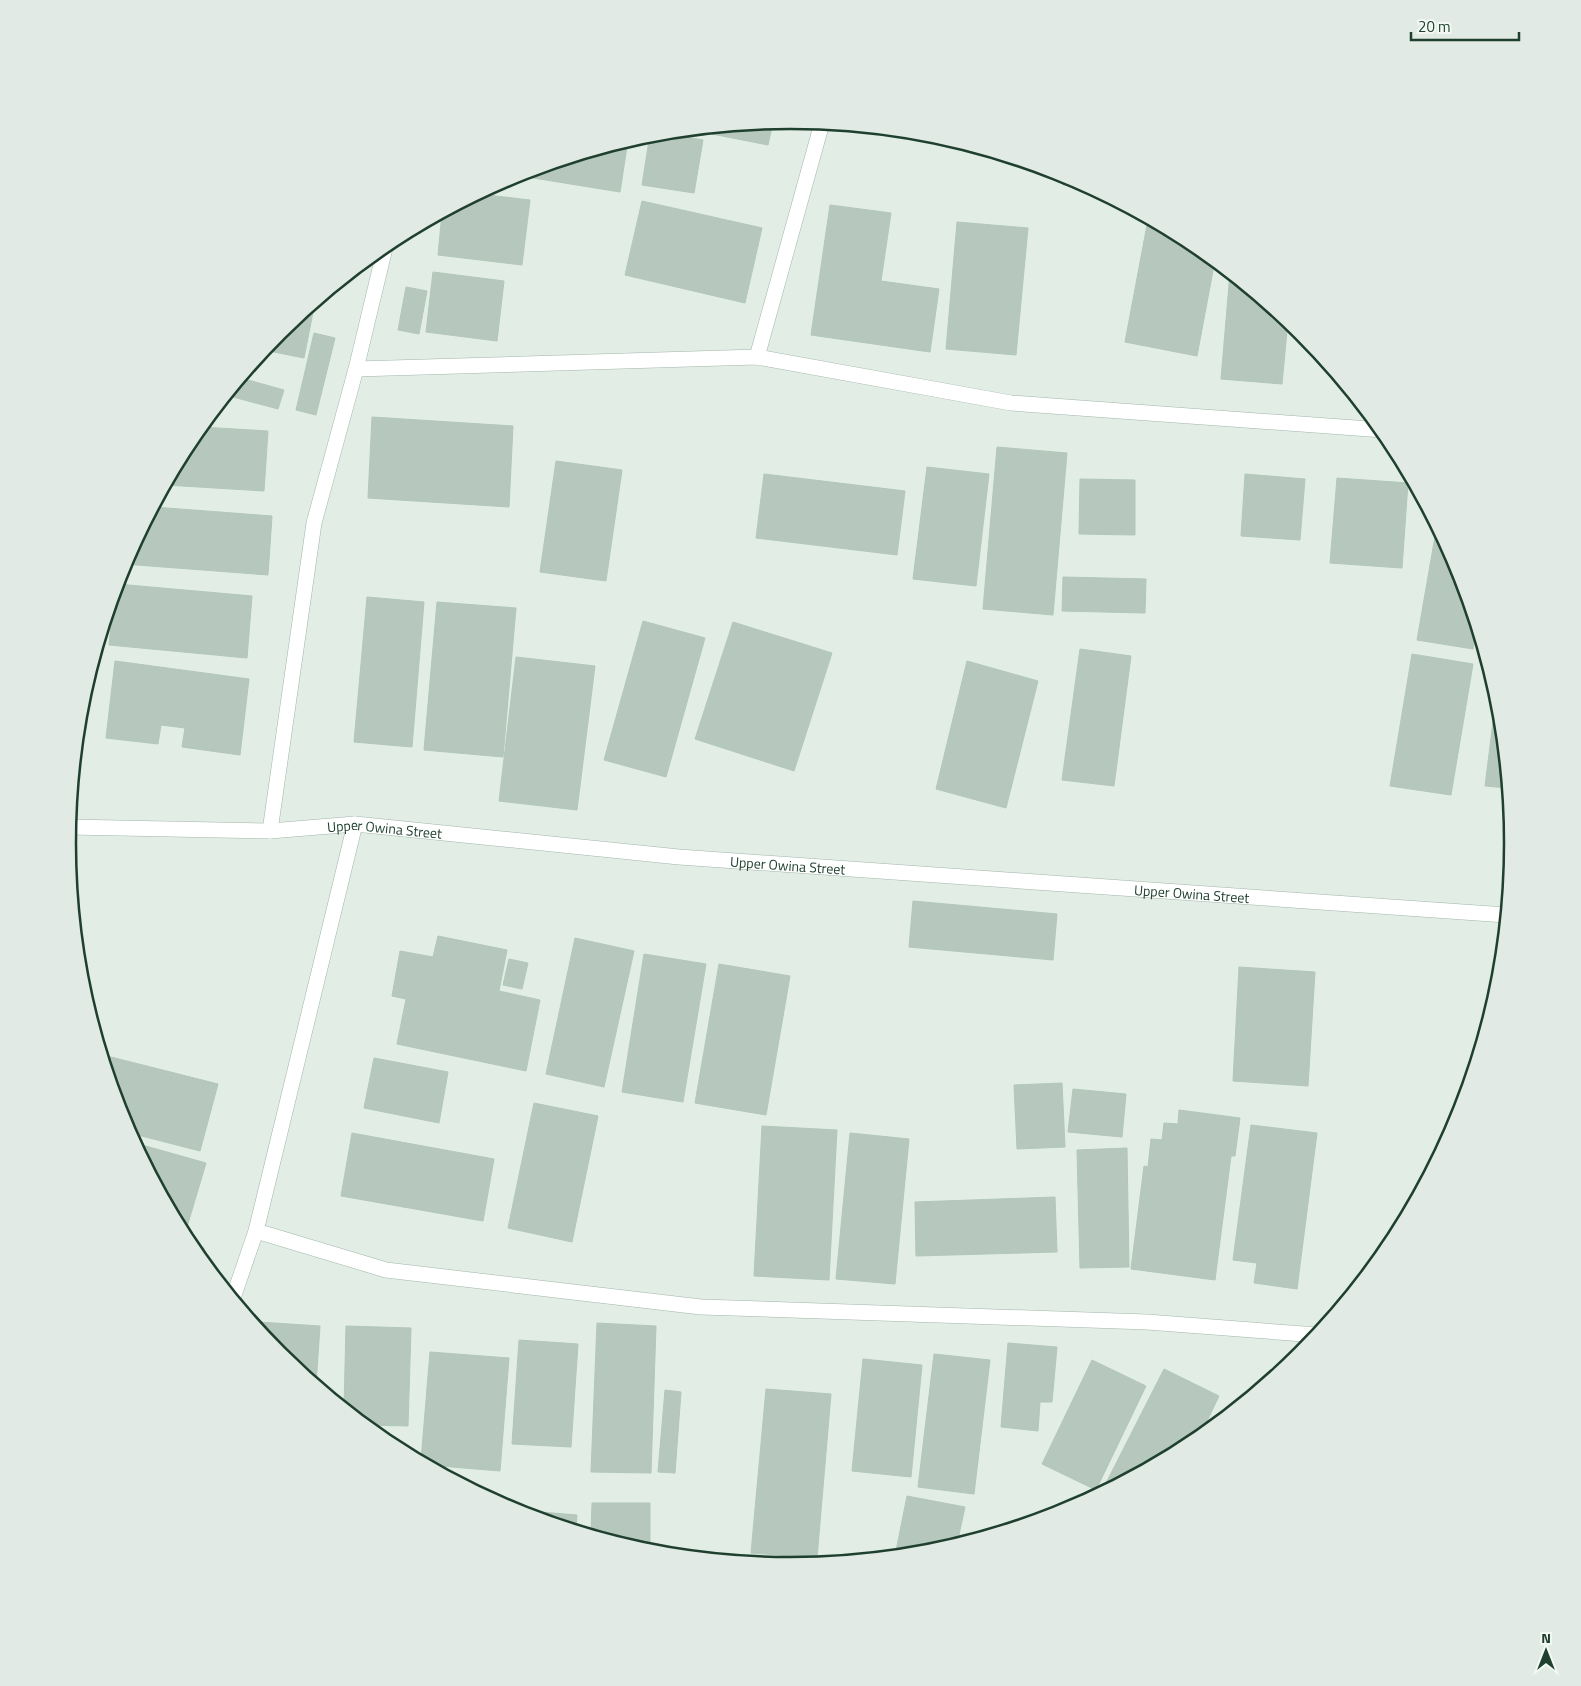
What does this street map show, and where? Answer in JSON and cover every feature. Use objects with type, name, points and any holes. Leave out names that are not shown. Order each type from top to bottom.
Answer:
[{"type":"street","points":[[757,357],[820,130]]},
{"type":"street","points":[[270,831],[314,523],[356,369],[383,257]]},
{"type":"street","points":[[356,369],[757,357],[1011,403],[1372,429]]},
{"type":"street","points":[[236,1293],[256,1231],[355,824]]},
{"type":"street","name":"Upper Owina Street","points":[[77,827],[270,831],[355,824],[679,857],[1501,915]]},
{"type":"street","points":[[256,1231],[386,1270],[701,1307],[1146,1322],[1309,1334]]},
{"type":"building","points":[[771,129],[768,145],[712,134],[744,130]]},
{"type":"building","points":[[685,137],[703,140],[694,193],[642,185],[649,143]]},
{"type":"building","points":[[627,148],[620,192],[532,178]]},
{"type":"building","points":[[490,195],[530,200],[522,265],[438,255],[441,220]]},
{"type":"building","points":[[642,201],[762,228],[745,303],[625,275]]},
{"type":"building","points":[[830,205],[891,213],[881,281],[939,289],[930,352],[811,335]]},
{"type":"building","points":[[957,222],[1028,228],[1016,355],[946,349]]},
{"type":"building","points":[[1147,225],[1150,226],[1214,268],[1197,356],[1125,342]]},
{"type":"building","points":[[433,272],[504,281],[497,341],[426,332]]},
{"type":"building","points":[[1229,280],[1287,330],[1282,384],[1221,379]]},
{"type":"building","points":[[406,287],[427,291],[419,334],[398,330]]},
{"type":"building","points":[[313,312],[304,358],[272,352]]},
{"type":"building","points":[[314,333],[335,338],[316,415],[296,410]]},
{"type":"building","points":[[247,380],[284,390],[278,409],[233,397]]},
{"type":"building","points":[[372,417],[513,426],[509,507],[368,498]]},
{"type":"building","points":[[210,428],[268,431],[264,491],[172,485]]},
{"type":"building","points":[[997,447],[1067,453],[1053,615],[983,609]]},
{"type":"building","points":[[556,461],[622,470],[606,581],[540,572]]},
{"type":"building","points":[[927,467],[989,474],[976,586],[913,579]]},
{"type":"building","points":[[764,474],[905,491],[897,555],[756,538]]},
{"type":"building","points":[[1245,474],[1305,479],[1300,540],[1241,536]]},
{"type":"building","points":[[1337,478],[1407,483],[1402,568],[1330,563]]},
{"type":"building","points":[[1080,479],[1135,480],[1135,535],[1079,534]]},
{"type":"building","points":[[160,507],[272,516],[268,575],[133,565]]},
{"type":"building","points":[[1435,536],[1467,613],[1475,639],[1473,649],[1417,640]]},
{"type":"building","points":[[1063,577],[1146,579],[1145,613],[1062,611]]},
{"type":"building","points":[[125,585],[252,596],[247,658],[109,645],[111,622]]},
{"type":"building","points":[[367,597],[424,602],[412,747],[354,742]]},
{"type":"building","points":[[437,602],[516,608],[503,757],[424,750]]},
{"type":"building","points":[[643,621],[705,638],[666,777],[604,760]]},
{"type":"building","points":[[733,622],[832,653],[794,771],[695,739]]},
{"type":"building","points":[[1080,649],[1131,656],[1114,786],[1062,780]]},
{"type":"building","points":[[1412,654],[1473,664],[1451,795],[1390,786]]},
{"type":"building","points":[[516,657],[595,666],[577,810],[499,801]]},
{"type":"building","points":[[115,661],[249,679],[240,755],[182,747],[185,728],[161,725],[158,744],[106,738]]},
{"type":"building","points":[[967,661],[1038,681],[1006,808],[936,789]]},
{"type":"building","points":[[1493,718],[1502,788],[1485,786]]},
{"type":"building","points":[[913,901],[1057,914],[1053,960],[909,947]]},
{"type":"building","points":[[438,936],[507,950],[499,991],[540,1000],[526,1071],[397,1044],[406,999],[392,996],[400,951],[433,957]]},
{"type":"building","points":[[575,938],[634,951],[604,1087],[546,1074]]},
{"type":"building","points":[[644,954],[706,964],[683,1102],[622,1092]]},
{"type":"building","points":[[509,959],[528,963],[522,989],[503,985]]},
{"type":"building","points":[[719,964],[790,976],[766,1115],[695,1103]]},
{"type":"building","points":[[1239,967],[1315,972],[1308,1086],[1233,1081]]},
{"type":"building","points":[[109,1057],[218,1084],[200,1151],[140,1135]]},
{"type":"building","points":[[374,1058],[448,1072],[439,1123],[364,1108]]},
{"type":"building","points":[[1062,1083],[1065,1147],[1017,1149],[1014,1085]]},
{"type":"building","points":[[1073,1089],[1126,1094],[1122,1137],[1068,1132]]},
{"type":"building","points":[[534,1103],[598,1116],[572,1242],[508,1228]]},
{"type":"building","points":[[1179,1110],[1240,1118],[1235,1156],[1231,1156],[1215,1280],[1131,1269],[1144,1166],[1148,1167],[1151,1139],[1162,1140],[1164,1123],[1178,1124]]},
{"type":"building","points":[[1251,1125],[1317,1133],[1297,1289],[1254,1283],[1257,1263],[1233,1260]]},
{"type":"building","points":[[762,1126],[837,1130],[829,1280],[754,1276]]},
{"type":"building","points":[[352,1133],[494,1159],[483,1221],[341,1196]]},
{"type":"building","points":[[850,1133],[909,1139],[895,1284],[836,1279]]},
{"type":"building","points":[[144,1146],[206,1163],[188,1225],[172,1200]]},
{"type":"building","points":[[1127,1148],[1129,1267],[1080,1268],[1077,1150]]},
{"type":"building","points":[[1055,1197],[1057,1252],[916,1256],[915,1202]]},
{"type":"building","points":[[261,1322],[320,1326],[317,1377]]},
{"type":"building","points":[[597,1323],[656,1326],[651,1473],[591,1472]]},
{"type":"building","points":[[346,1326],[411,1328],[408,1426],[378,1425],[344,1400]]},
{"type":"building","points":[[519,1340],[578,1344],[571,1447],[512,1444]]},
{"type":"building","points":[[1008,1343],[1057,1347],[1052,1402],[1040,1402],[1038,1431],[1001,1427]]},
{"type":"building","points":[[430,1352],[509,1358],[500,1471],[441,1466],[422,1455]]},
{"type":"building","points":[[934,1354],[990,1360],[974,1494],[918,1487]]},
{"type":"building","points":[[863,1359],[922,1365],[911,1477],[852,1471]]},
{"type":"building","points":[[1092,1360],[1146,1386],[1097,1488],[1094,1489],[1042,1464]]},
{"type":"building","points":[[1164,1369],[1219,1396],[1206,1424],[1148,1462],[1105,1484]]},
{"type":"building","points":[[766,1389],[831,1394],[817,1556],[751,1553]]},
{"type":"building","points":[[665,1390],[681,1392],[675,1473],[658,1472]]},
{"type":"building","points":[[907,1496],[965,1507],[959,1537],[896,1549]]},
{"type":"building","points":[[592,1503],[650,1503],[650,1544],[591,1528]]},
{"type":"building","points":[[542,1512],[577,1515],[576,1524]]}]
